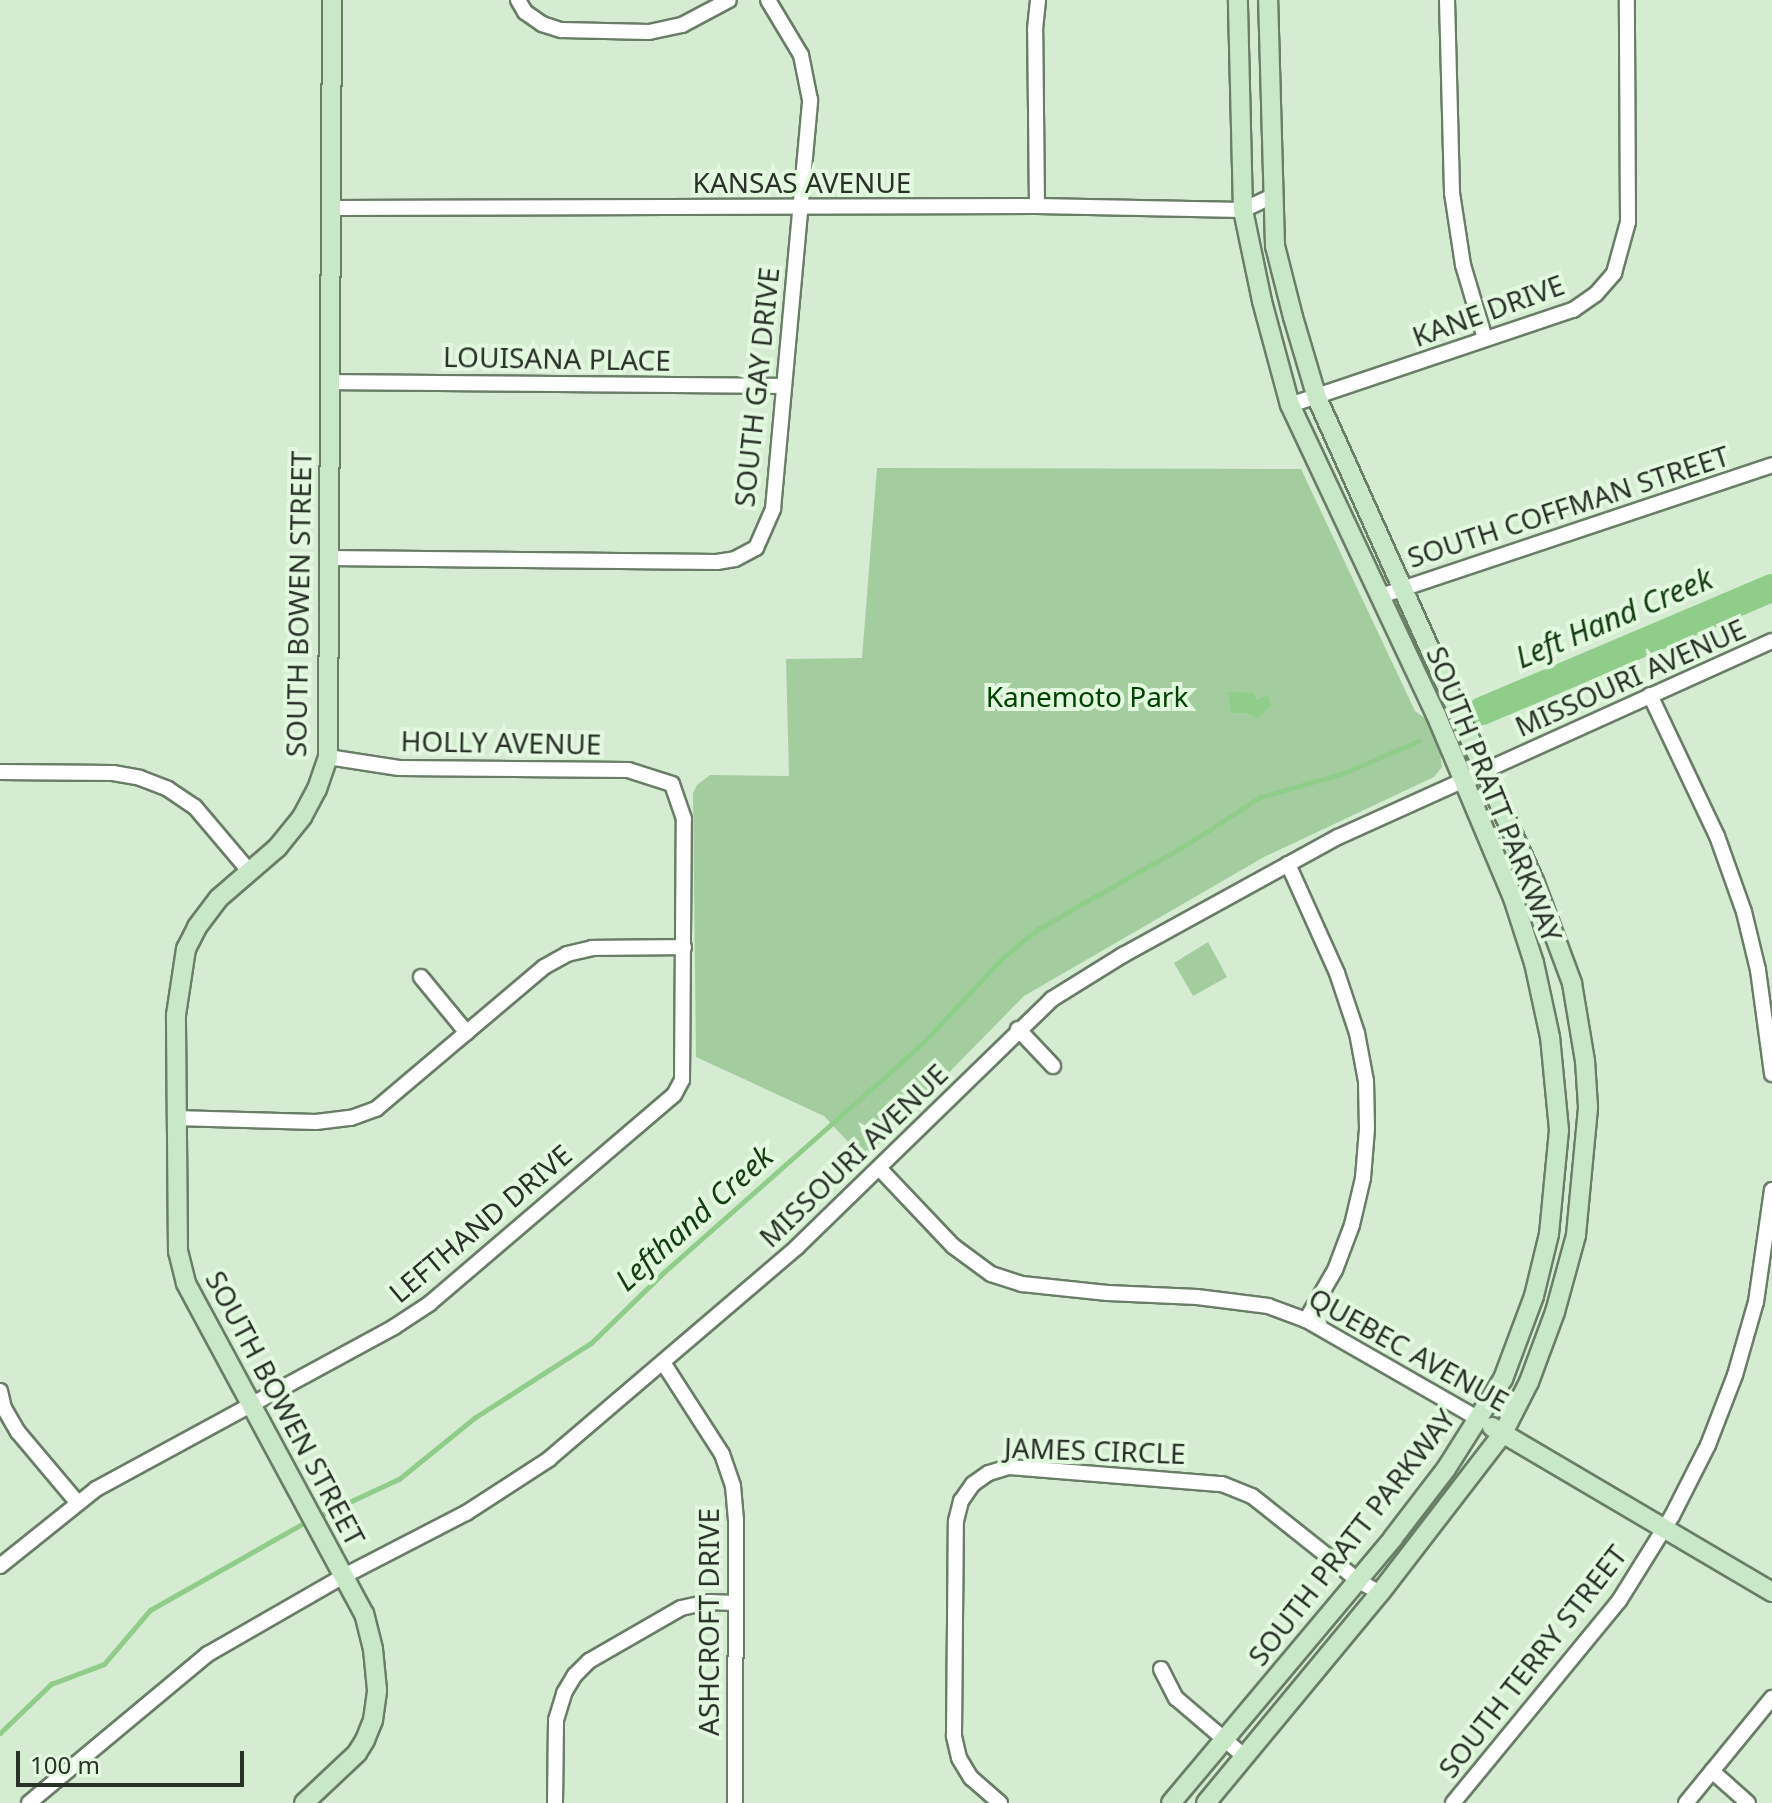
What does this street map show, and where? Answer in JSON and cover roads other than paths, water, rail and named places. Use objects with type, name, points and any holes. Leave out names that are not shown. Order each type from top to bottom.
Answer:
[{"type":"street","name":"SOUTH BOWEN STREET","points":[[304,1803],[357,1753],[373,1720],[377,1690],[373,1649],[364,1614],[186,1283],[178,1252],[176,1015],[186,949],[197,927],[219,898],[277,848],[302,817],[317,789],[328,757],[332,0]]},
{"type":"street","points":[[518,0],[525,12],[542,24],[561,30],[649,32],[682,25],[729,0]]},
{"type":"street","name":"SOUTH GAY DRIVE","points":[[328,558],[717,562],[735,559],[756,548],[773,509],[810,100],[808,77],[801,55],[768,0]]},
{"type":"street","points":[[1037,206],[1035,29],[1038,0]]},
{"type":"street","name":"SOUTH PRATT PARKWAY","points":[[1171,1803],[1359,1581],[1446,1469],[1503,1379],[1534,1296],[1549,1234],[1559,1130],[1557,1084],[1534,963],[1513,898],[1436,715],[1290,405],[1262,301],[1243,210],[1238,0]]},
{"type":"street","name":"SOUTH PRATT PARKWAY","points":[[1206,1803],[1380,1593],[1503,1433],[1535,1368],[1576,1235],[1588,1107],[1585,1061],[1572,983],[1534,881],[1317,398],[1275,246],[1271,197],[1268,0]]},
{"type":"street","points":[[1447,0],[1452,193],[1463,265],[1485,339]]},
{"type":"street","name":"KANE DRIVE","points":[[1290,405],[1573,310],[1596,294],[1614,273],[1628,222],[1627,0]]},
{"type":"street","name":"KANSAS AVENUE","points":[[331,208],[1037,206],[1243,210],[1271,197]]},
{"type":"street","name":"LOUISANA PLACE","points":[[329,382],[784,386]]},
{"type":"street","name":"SOUTH COFFMAN STREET","points":[[1381,596],[1772,465]]},
{"type":"street","name":"MISSOURI AVENUE","points":[[29,1803],[208,1654],[342,1577],[509,1488],[664,1364],[797,1247],[1052,999],[1123,955],[1338,837],[1772,641]]},
{"type":"street","points":[[1650,695],[1717,836],[1744,912],[1758,970],[1772,1074]]},
{"type":"street","name":"HOLLY AVENUE","points":[[328,757],[399,768],[628,770],[672,784]]},
{"type":"street","points":[[0,772],[113,773],[140,778],[168,789],[195,807],[250,872]]},
{"type":"street","name":"LEFTHAND DRIVE","points":[[0,1566],[77,1502],[394,1327],[429,1304],[674,1095],[684,1072],[684,819],[672,784]]},
{"type":"street","points":[[1288,864],[1337,973],[1357,1033],[1366,1081],[1367,1129],[1363,1178],[1352,1225],[1335,1270],[1306,1320]]},
{"type":"street","points":[[175,1118],[316,1122],[351,1118],[376,1109],[544,967],[567,954],[592,948],[684,947]]},
{"type":"street","points":[[421,977],[467,1033]]},
{"type":"street","points":[[1018,1029],[1053,1066]]},
{"type":"street","name":"QUEBEC AVENUE","points":[[879,1168],[953,1246],[991,1274],[1022,1284],[1232,1300],[1268,1306],[1306,1320],[1772,1592]]},
{"type":"street","name":"SOUTH TERRY STREET","points":[[1453,1803],[1619,1601],[1665,1528],[1708,1445],[1735,1375],[1756,1302],[1772,1190]]},
{"type":"street","name":"ASHCROFT DRIVE","points":[[664,1364],[722,1454],[733,1486],[735,1803]]},
{"type":"street","points":[[0,1391],[4,1408],[18,1432],[77,1502]]},
{"type":"street","name":"JAMES CIRCLE","points":[[1000,1803],[971,1778],[959,1758],[954,1736],[956,1521],[967,1493],[989,1473],[1009,1467],[1222,1484],[1252,1496],[1359,1581],[1380,1593]]},
{"type":"street","points":[[555,1803],[556,1720],[564,1693],[575,1675],[589,1661],[681,1608],[709,1602],[735,1603]]},
{"type":"street","points":[[1161,1669],[1176,1698],[1245,1757]]},
{"type":"street","points":[[1686,1803],[1772,1698]]},
{"type":"street","points":[[1712,1771],[1748,1803]]},
{"type":"waterway","name":"Left Hand Creek","points":[[1482,711],[1772,588]]},
{"type":"waterway","name":"Lefthand Creek","points":[[317,1517],[399,1479],[474,1418],[591,1343],[664,1272],[924,1042],[1001,959],[1038,929],[1192,841],[1260,797],[1344,773],[1418,741]]},
{"type":"waterway","name":"Lefthand Creek","points":[[0,1733],[51,1684],[104,1664],[150,1610],[307,1521]]},
{"type":"park label","name":"Kanemoto Park","points":[[1087,696]]}]
